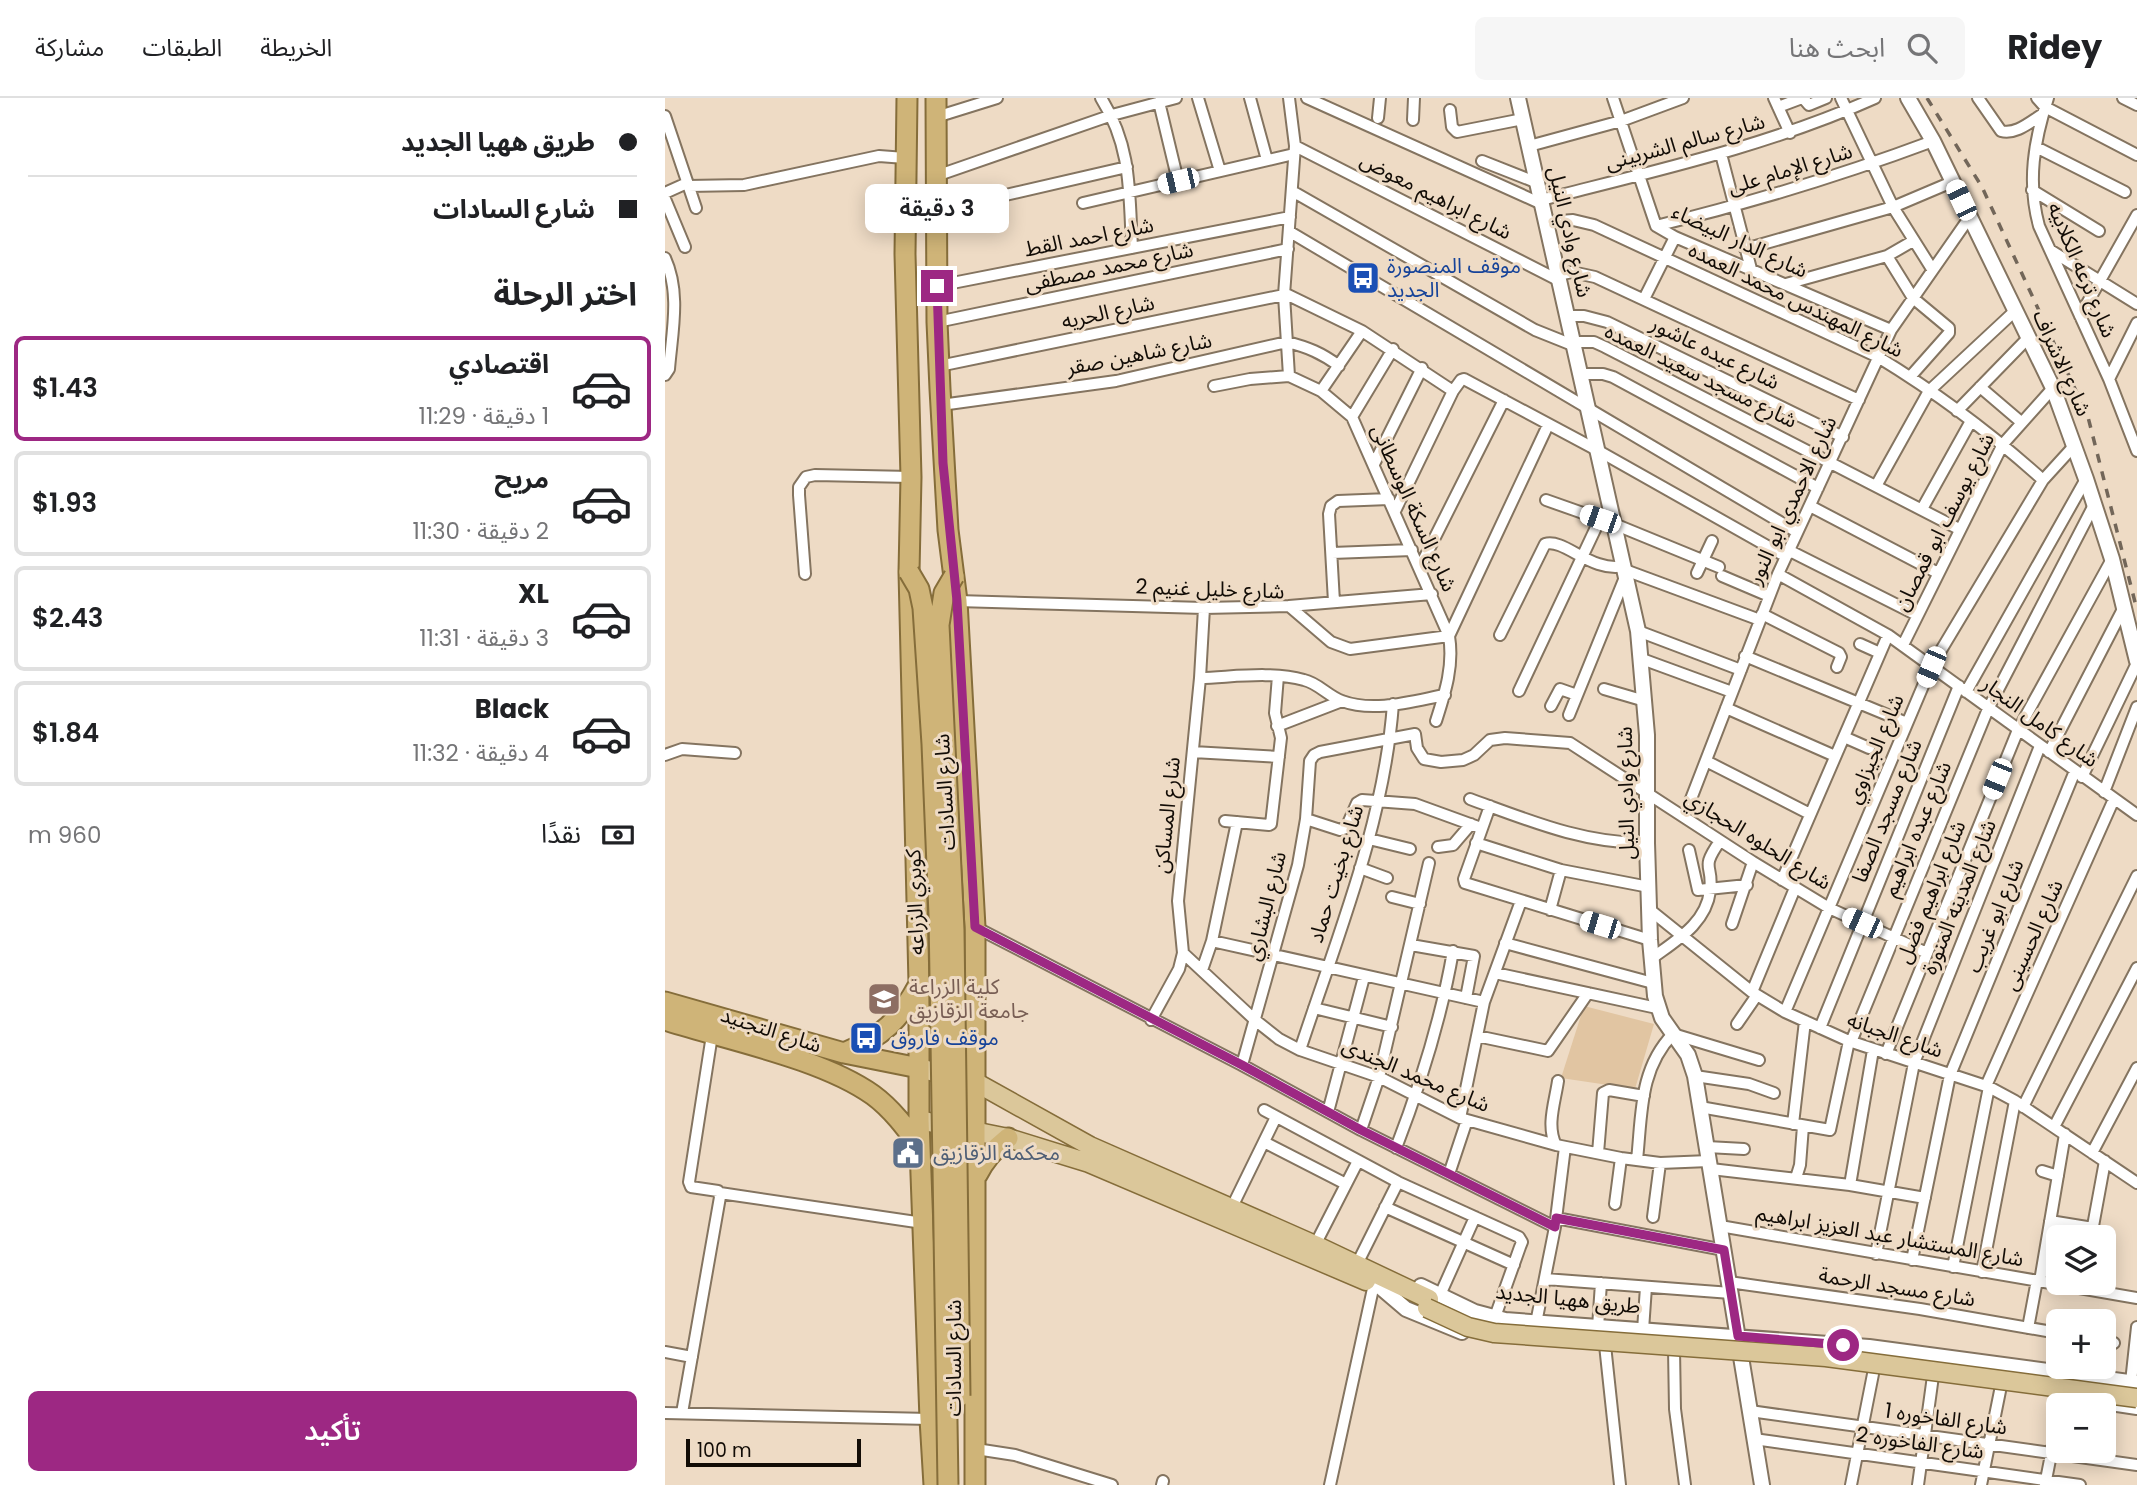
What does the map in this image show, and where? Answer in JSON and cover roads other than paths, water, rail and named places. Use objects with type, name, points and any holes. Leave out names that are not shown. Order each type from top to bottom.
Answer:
[{"type":"highway","name":"شارع السادات","points":[[907,98],[905,254],[911,477],[909,572],[919,983],[919,1120],[930,1419],[935,1485]]},
{"type":"highway","name":"شارع السادات","points":[[936,108],[939,366],[948,530],[957,601],[975,927],[975,1485]]},
{"type":"highway","points":[[905,168],[918,187],[936,179]]},
{"type":"highway","points":[[905,254],[911,248],[919,247],[937,255]]},
{"type":"highway","name":"كوبري الزراعه","points":[[909,572],[919,589],[923,608],[932,744],[939,915],[948,1485]]},
{"type":"highway","name":"كوبري الزراعه","points":[[954,576],[944,593],[939,625],[954,930],[961,1485]]},
{"type":"highway","points":[[844,1054],[865,1044],[890,1026],[909,1002],[919,983]]},
{"type":"highway","name":"شارع التجنيد","points":[[665,1002],[844,1054],[919,1068]]},
{"type":"highway","name":"شارع التجنيد","points":[[665,1020],[806,1063],[843,1078],[873,1096],[899,1119],[920,1147]]},
{"type":"highway","points":[[860,1088],[869,1069],[867,1059]]},
{"type":"highway","points":[[976,1176],[995,1148],[1008,1138]]},
{"type":"main road","name":"طريق ههيا الجديد","points":[[919,1068],[977,1083],[1082,1142],[1357,1264],[1378,1282]]},
{"type":"main road","name":"طريق ههيا الجديد","points":[[919,1120],[1008,1138],[1089,1163],[1378,1282]]},
{"type":"main road","points":[[1378,1282],[1471,1318],[1496,1324],[1828,1348],[2135,1388]]},
{"type":"street","points":[[936,108],[996,98]]},
{"type":"street","points":[[1101,98],[1120,133],[1127,167],[1132,248]]},
{"type":"street","points":[[936,179],[1112,115],[1175,98]]},
{"type":"street","points":[[1198,98],[1220,172]]},
{"type":"street","points":[[1250,98],[1267,160]]},
{"type":"street","points":[[1289,98],[1294,150],[1284,294],[1289,376]]},
{"type":"street","points":[[1307,98],[1542,202]]},
{"type":"street","points":[[1378,118],[1380,98]]},
{"type":"street","points":[[1413,120],[1414,98]]},
{"type":"street","name":"شارع وادي النيل","points":[[1518,98],[1638,631],[1645,701],[1653,983],[1657,1008],[1667,1027],[1688,1055],[1695,1076],[1762,1485]]},
{"type":"street","name":"شارع الدار البيضاء","points":[[1613,98],[1656,226],[1675,237],[1891,330]]},
{"type":"street","points":[[1529,146],[1621,121],[1683,98]]},
{"type":"street","points":[[1790,132],[1776,103],[1802,98],[1809,105],[1827,98],[1841,113],[1893,207],[1932,270]]},
{"type":"street","points":[[1841,98],[1841,113]]},
{"type":"street","name":"شارع سالم الشربينى","points":[[1542,202],[1721,154],[1790,132],[1875,98]]},
{"type":"street","name":"شارع الاشراف","points":[[1908,98],[1933,141],[2053,388],[2112,559],[2137,662]]},
{"type":"street","points":[[1978,98],[2005,133],[2014,132],[2046,106]]},
{"type":"street","points":[[2037,98],[2046,106],[2137,155]]},
{"type":"street","points":[[2123,98],[2137,105]]},
{"type":"street","points":[[1159,102],[1178,181]]},
{"type":"street","name":"شارع ترعه الكلابيه","points":[[2046,106],[2032,169],[2032,190],[2039,226],[2134,434],[2137,451]]},
{"type":"street","points":[[1450,110],[1452,127],[1457,132],[1523,119]]},
{"type":"street","points":[[665,116],[669,144],[696,208]]},
{"type":"street","name":"شارع الإمام على","points":[[1656,226],[1735,207],[1871,164],[1933,141]]},
{"type":"street","points":[[2036,147],[2125,192]]},
{"type":"street","points":[[1083,203],[1220,172],[1294,150]]},
{"type":"street","name":"شارع ابراهيم معوض","points":[[1294,150],[1559,278]]},
{"type":"street","points":[[1721,154],[1751,269]]},
{"type":"street","points":[[665,193],[688,184],[744,184],[879,156],[905,168]]},
{"type":"street","points":[[1482,161],[1538,183]]},
{"type":"street","points":[[936,211],[1127,167]]},
{"type":"street","points":[[1745,249],[1893,207],[1952,183]]},
{"type":"street","points":[[2032,190],[2099,231]]},
{"type":"street","name":"شارع مسجد سعيد العمده","points":[[1292,191],[1535,330],[1574,344],[1594,342],[1605,346],[1959,528]]},
{"type":"street","points":[[665,199],[685,247]]},
{"type":"street","points":[[2080,316],[2137,215]]},
{"type":"street","name":"شارع احمد القط","points":[[937,286],[1290,216]]},
{"type":"street","name":"شارع الاحمدي ابو النور","points":[[1685,817],[1778,574],[1878,357],[1891,330],[1969,218]]},
{"type":"street","name":"شارع المهندس محمد العمده","points":[[1546,222],[1584,222],[1878,357],[2003,444],[2043,480]]},
{"type":"street","points":[[1290,232],[1797,532]]},
{"type":"street","points":[[1644,299],[1675,237]]},
{"type":"street","points":[[1786,284],[1887,256],[1913,241]]},
{"type":"street","name":"شارع محمد مصطفى","points":[[937,322],[1288,249]]},
{"type":"street","points":[[2050,250],[2137,304]]},
{"type":"street","points":[[1887,256],[1913,298],[1947,324],[1949,333],[1910,377]]},
{"type":"street","points":[[665,258],[674,289],[669,304],[669,369],[665,374]]},
{"type":"street","points":[[1559,278],[1572,272],[1584,273],[1859,400]]},
{"type":"street","points":[[1284,294],[1362,331],[1422,368],[1453,391]]},
{"type":"street","name":"شارع الحريه","points":[[939,366],[1284,294]]},
{"type":"street","points":[[1876,486],[1929,391],[2016,310]]},
{"type":"street","name":"شارع عبده عاشور","points":[[1568,316],[1584,316],[1607,322],[1843,437]]},
{"type":"street","points":[[2109,379],[2137,323]]},
{"type":"street","points":[[1321,391],[1362,331]]},
{"type":"street","points":[[1957,411],[2029,337]]},
{"type":"street","points":[[1287,342],[1327,356],[1339,366]]},
{"type":"street","name":"شارع شاهين صقر","points":[[941,405],[1116,381],[1287,342]]},
{"type":"street","points":[[1352,417],[1393,349]]},
{"type":"street","points":[[1374,464],[1422,368]]},
{"type":"street","points":[[1581,374],[1613,377],[1818,488]]},
{"type":"street","name":"شارع السكة الوسطانى","points":[[1214,386],[1250,379],[1289,376],[1321,391],[1352,417],[1449,636],[1450,670],[1436,721]]},
{"type":"street","points":[[1395,511],[1453,391],[1462,379],[1787,553],[1917,615]]},
{"type":"street","points":[[1980,387],[2021,422]]},
{"type":"street","name":"شارع يوسف ابو قمصان","points":[[1903,645],[2003,444],[2053,388]]},
{"type":"street","points":[[1420,567],[1504,400]]},
{"type":"street","points":[[1922,509],[1971,421]]},
{"type":"street","points":[[1449,636],[1548,425]]},
{"type":"street","name":"شارع الجيزاوي","points":[[1784,1012],[1931,667],[2043,480],[2074,446]]},
{"type":"street","points":[[805,574],[799,487],[806,477],[911,477]]},
{"type":"street","name":"شارع مسجد الصفا","points":[[1820,1028],[1962,689],[2086,479]]},
{"type":"street","points":[[1334,602],[1329,510],[1334,503],[1389,499]]},
{"type":"street","points":[[1546,500],[1703,560],[1769,596]]},
{"type":"street","points":[[1809,506],[1938,573]]},
{"type":"street","name":"شارع عبده ابراهيم","points":[[1798,1125],[1830,1130],[1832,1126],[1849,1042],[1988,709],[2094,506]]},
{"type":"street","points":[[1519,691],[1600,519]]},
{"type":"street","points":[[1697,573],[1711,541]]},
{"type":"street","points":[[1500,635],[1545,544],[1554,543],[1607,568],[1625,570],[1761,617],[1840,654],[1837,667]]},
{"type":"street","points":[[1332,553],[1412,550]]},
{"type":"street","name":"شارع ابراهيم فضل","points":[[1886,1054],[2018,730],[2112,559]]},
{"type":"street","points":[[1569,715],[1625,570]]},
{"type":"street","name":"شارع كامل النجار","points":[[1778,574],[1903,645],[2137,815]]},
{"type":"street","points":[[1289,606],[1432,594]]},
{"type":"street","name":"شارع خليل غنيم 2","points":[[957,601],[1204,608],[1289,606],[1331,642],[1350,649],[1449,636]]},
{"type":"street","name":"شارع المساكن","points":[[1151,1020],[1178,969],[1182,953],[1178,901],[1200,678],[1204,608]]},
{"type":"street","name":"شارع المدينه المنورة","points":[[1876,1254],[1914,1062],[2044,749],[2123,609]]},
{"type":"street","points":[[1638,631],[1741,670]]},
{"type":"street","points":[[1781,880],[1888,635]]},
{"type":"street","points":[[1860,644],[1880,653]]},
{"type":"street","points":[[1745,656],[1907,723]]},
{"type":"street","points":[[1642,659],[1732,692]]},
{"type":"street","name":"شارع ابو غريب","points":[[1912,1260],[1950,1075],[2079,774],[2137,662]]},
{"type":"street","points":[[1202,970],[1212,941],[1231,822],[1271,824],[1281,738],[1275,713],[1278,676]]},
{"type":"street","points":[[1200,678],[1278,676],[1311,682],[1342,701],[1361,705],[1393,705],[1445,695]]},
{"type":"street","points":[[1551,706],[1560,689],[1577,695]]},
{"type":"street","points":[[1604,689],[1645,701]]},
{"type":"street","points":[[1277,726],[1342,701]]},
{"type":"street","name":"شارع بخيت حماد","points":[[1300,1050],[1369,839],[1390,738],[1393,705]]},
{"type":"street","points":[[2104,792],[2137,707]]},
{"type":"street","points":[[1726,708],[1835,756]]},
{"type":"street","name":"شارع الحلوه الحجازي","points":[[1390,738],[1415,734],[1417,748],[1424,759],[1441,762],[1469,758],[1484,743],[1496,738],[1570,743],[1781,880],[1829,908],[1927,953]]},
{"type":"street","points":[[1844,737],[1869,748]]},
{"type":"street","name":"شارع البشاري","points":[[1242,1065],[1275,956],[1298,865],[1306,819],[1310,761],[1320,752],[1390,738]]},
{"type":"street","points":[[665,755],[682,749],[736,753]]},
{"type":"street","points":[[1193,752],[1279,757]]},
{"type":"street","points":[[1706,761],[1810,814]]},
{"type":"street","points":[[1470,799],[1535,823],[1592,839],[1647,843]]},
{"type":"street","name":"شارع الحسينى","points":[[1953,1267],[1987,1086],[2114,799]]},
{"type":"street","points":[[1306,819],[1340,830],[1349,824],[1359,801],[1378,801],[1415,804],[1476,826]]},
{"type":"street","points":[[1438,847],[1453,845],[1476,826],[1490,806]]},
{"type":"street","points":[[1476,826],[1476,843],[1465,883],[1650,940]]},
{"type":"street","points":[[1369,839],[1410,849]]},
{"type":"street","points":[[1651,959],[1694,926],[1703,913],[1711,889],[1707,863],[1720,841]]},
{"type":"street","points":[[1476,843],[1560,870],[1649,887]]},
{"type":"street","points":[[1689,850],[1697,889],[1700,891],[1747,885]]},
{"type":"street","points":[[1732,924],[1753,862]]},
{"type":"street","points":[[1361,1130],[1392,1027],[1429,863]]},
{"type":"street","points":[[1360,868],[1387,878]]},
{"type":"street","points":[[1550,910],[1560,870]]},
{"type":"street","points":[[1982,1272],[2019,1104],[2137,876]]},
{"type":"street","points":[[1737,1024],[1755,993],[1795,888]]},
{"type":"street","points":[[1392,897],[1420,904]]},
{"type":"street","points":[[1449,1174],[1463,1119],[1485,1002],[1521,901]]},
{"type":"street","name":"شارع الجبانه","points":[[1650,910],[1755,993],[1784,1012],[1849,1042],[1987,1086],[2019,1104],[2135,1181]]},
{"type":"street","points":[[975,927],[1396,1148],[1556,1223],[1724,1250]]},
{"type":"street","points":[[1212,941],[1485,1002]]},
{"type":"street","points":[[1505,943],[1653,983]]},
{"type":"street","points":[[1411,944],[1471,954],[1475,959],[1466,998]]},
{"type":"street","points":[[1396,1148],[1417,1095],[1445,994],[1453,951]]},
{"type":"street","name":"شارع محمد الجندى","points":[[1182,953],[1279,1039],[1300,1050],[1379,1077],[1463,1119],[1560,1146],[1621,1158],[1660,1163],[1709,1159]]},
{"type":"street","points":[[2054,1127],[2137,968]]},
{"type":"street","points":[[1495,973],[1657,1008]]},
{"type":"street","points":[[1328,1112],[1364,976]]},
{"type":"street","points":[[1477,1036],[1548,1051],[1588,993]]},
{"type":"street","points":[[1314,1008],[1392,1027]]},
{"type":"street","points":[[1796,1178],[1800,1165],[1798,1125],[1805,1021]]},
{"type":"street","points":[[1637,1160],[1647,1075],[1653,1059],[1673,1034],[1759,1060]]},
{"type":"street","points":[[712,1035],[689,1182],[691,1187],[923,1223]]},
{"type":"street","points":[[1850,1185],[1873,1050]]},
{"type":"street","points":[[2092,1153],[2137,1068]]},
{"type":"street","points":[[1695,1076],[1749,1084],[1774,1093]]},
{"type":"street","points":[[1536,1323],[1556,1223],[1560,1146],[1551,1135],[1551,1125],[1559,1081]]},
{"type":"street","points":[[1598,1153],[1605,1091],[1644,1096]]},
{"type":"street","points":[[1700,1107],[1798,1125]]},
{"type":"street","points":[[1265,1111],[1398,1182],[1519,1237],[1522,1242],[1495,1317]]},
{"type":"street","points":[[1232,1207],[1276,1117]]},
{"type":"street","points":[[2028,1328],[2065,1134]]},
{"type":"street","points":[[1264,1142],[1346,1184]]},
{"type":"street","points":[[1709,1159],[1744,1149]]},
{"type":"street","points":[[1615,1204],[1621,1158]]},
{"type":"street","points":[[1709,1159],[1796,1178],[1925,1198]]},
{"type":"street","points":[[1315,1245],[1358,1161]]},
{"type":"street","points":[[2093,1225],[2105,1161]]},
{"type":"street","points":[[1653,1217],[1660,1163]]},
{"type":"street","points":[[2135,1181],[2137,1168]]},
{"type":"street","points":[[2042,1171],[2058,1176]]},
{"type":"street","points":[[1357,1264],[1398,1182]]},
{"type":"street","points":[[683,1413],[720,1193]]},
{"type":"street","points":[[1385,1207],[1514,1265]]},
{"type":"street","points":[[1432,1301],[1475,1217]]},
{"type":"street","points":[[2050,1222],[2061,1225]]},
{"type":"street","name":"شارع المستشار عبد العزيز ابراهيم","points":[[1720,1226],[2046,1282]]},
{"type":"street","name":"شارع مسجد الرحمة","points":[[1545,1279],[1646,1287],[1730,1287],[2046,1331]]},
{"type":"street","points":[[1330,1485],[1378,1282]]},
{"type":"street","name":"طريق ههيا الجديد","points":[[1378,1282],[1406,1309],[1470,1336],[1495,1340],[1741,1354],[1933,1376],[2001,1386],[2046,1397]]},
{"type":"street","points":[[1598,1327],[1601,1283]]},
{"type":"street","points":[[1643,1330],[1646,1287]]},
{"type":"street","name":"شارع المستشار عبد العزيز ابراهيم","points":[[2116,1293],[2137,1298]]},
{"type":"street","name":"طريق ههيا الجديد","points":[[1432,1301],[1495,1317],[1536,1323],[1869,1347],[2135,1388]]},
{"type":"street","points":[[2135,1388],[2137,1327]]},
{"type":"street","points":[[1605,1345],[1620,1485]]},
{"type":"street","points":[[1674,1349],[1675,1409],[1685,1485]]},
{"type":"street","points":[[665,1352],[692,1357]]},
{"type":"street","points":[[1851,1485],[1874,1369]]},
{"type":"street","points":[[1918,1485],[1933,1376]]},
{"type":"street","points":[[1981,1485],[2001,1386]]},
{"type":"street","name":"طريق ههيا الجديد","points":[[2116,1405],[2137,1407]]},
{"type":"street","name":"شارع الفاخوره 1","points":[[1750,1411],[2046,1452]]},
{"type":"street","points":[[665,1413],[930,1419]]},
{"type":"street","name":"شارع الفاخوره 2","points":[[1754,1439],[1984,1471],[2045,1483],[2080,1485]]},
{"type":"street","points":[[976,1449],[1015,1455],[1112,1485]]},
{"type":"street","name":"شارع الفاخوره 1","points":[[2116,1462],[2137,1465]]},
{"type":"street","points":[[2045,1483],[2049,1463]]},
{"type":"railway","points":[[1927,98],[1982,187],[2088,417],[2137,610]]},
{"type":"place","name":"موقف المنصورة الجديد","points":[[1363,278]]},
{"type":"place","name":"كلية الزراعة جامعة الزقازيق","points":[[884,999]]},
{"type":"place","name":"موقف فاروق","points":[[866,1038]]},
{"type":"place","name":"محكمة الزقازيق","points":[[908,1153]]}]
